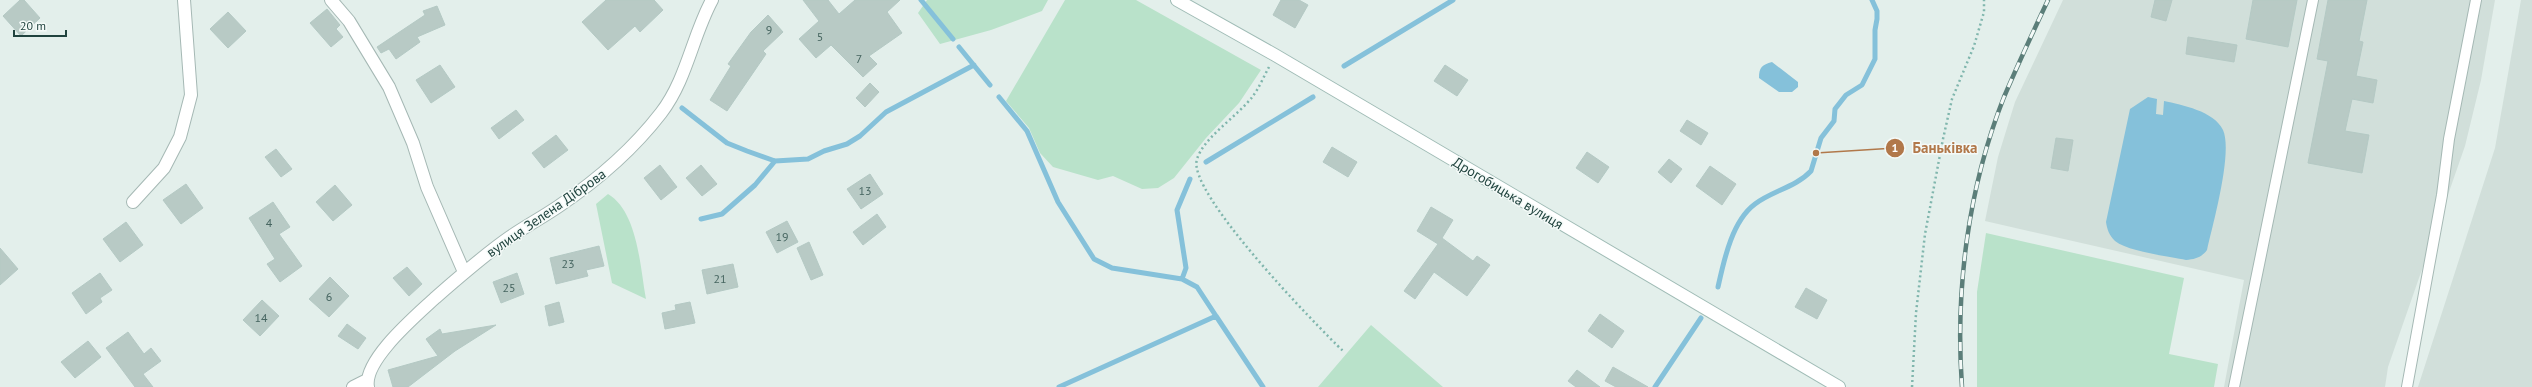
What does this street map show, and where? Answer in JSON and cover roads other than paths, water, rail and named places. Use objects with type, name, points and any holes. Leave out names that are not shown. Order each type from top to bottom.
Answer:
[{"type":"street","points":[[134,202],[164,168],[180,137],[191,95],[184,0]]},
{"type":"street","points":[[331,0],[348,20],[389,87],[413,143],[427,187],[464,272]]},
{"type":"street","name":"вулиця Зелена Діброва","points":[[368,383],[382,351],[401,330],[464,272],[510,237],[560,206],[604,173],[661,113],[679,86],[705,13],[712,0]]},
{"type":"street","name":"Дрогобицька вулиця","points":[[1177,0],[1275,55],[1839,387]]},
{"type":"street","points":[[353,387],[368,383]]},
{"type":"lane","points":[[2234,387],[2313,0]]},
{"type":"lane","points":[[2407,387],[2442,195],[2449,139],[2476,0]]},
{"type":"water","points":[[1772,62],[1798,82],[1798,87],[1792,92],[1779,92],[1759,78],[1762,67]]},
{"type":"water","points":[[2148,97],[2157,99],[2156,114],[2163,115],[2164,101],[2197,110],[2213,118],[2219,123],[2223,130],[2226,154],[2221,188],[2207,250],[2195,259],[2186,260],[2129,248],[2115,241],[2107,227],[2106,222],[2130,109]]},
{"type":"waterway","points":[[921,0],[953,39]]},
{"type":"waterway","points":[[1344,66],[1453,0]]},
{"type":"waterway","points":[[1718,287],[1726,253],[1740,220],[1755,204],[1798,181],[1811,171],[1821,138],[1834,121],[1835,109],[1846,95],[1862,85],[1875,59],[1875,30],[1877,11],[1872,0]]},
{"type":"waterway","points":[[959,47],[990,85]]},
{"type":"waterway","points":[[682,108],[727,143],[775,161],[808,159],[824,151],[847,144],[860,136],[886,112],[974,65]]},
{"type":"waterway","points":[[999,97],[1027,131],[1058,202],[1094,259],[1112,268],[1182,279],[1197,287],[1216,316]]},
{"type":"waterway","points":[[1206,162],[1313,97]]},
{"type":"waterway","points":[[701,219],[722,214],[755,185],[775,161]]},
{"type":"waterway","points":[[1182,279],[1186,268],[1177,210],[1190,179]]},
{"type":"waterway","points":[[1059,387],[1216,316],[1263,387]]},
{"type":"waterway","points":[[1655,387],[1701,318]]},
{"type":"railway","points":[[1962,387],[1960,350],[1963,277],[1973,203],[1981,167],[2004,97],[2048,0]]},
{"type":"place","name":"Баньківка","points":[[1816,153]]}]
